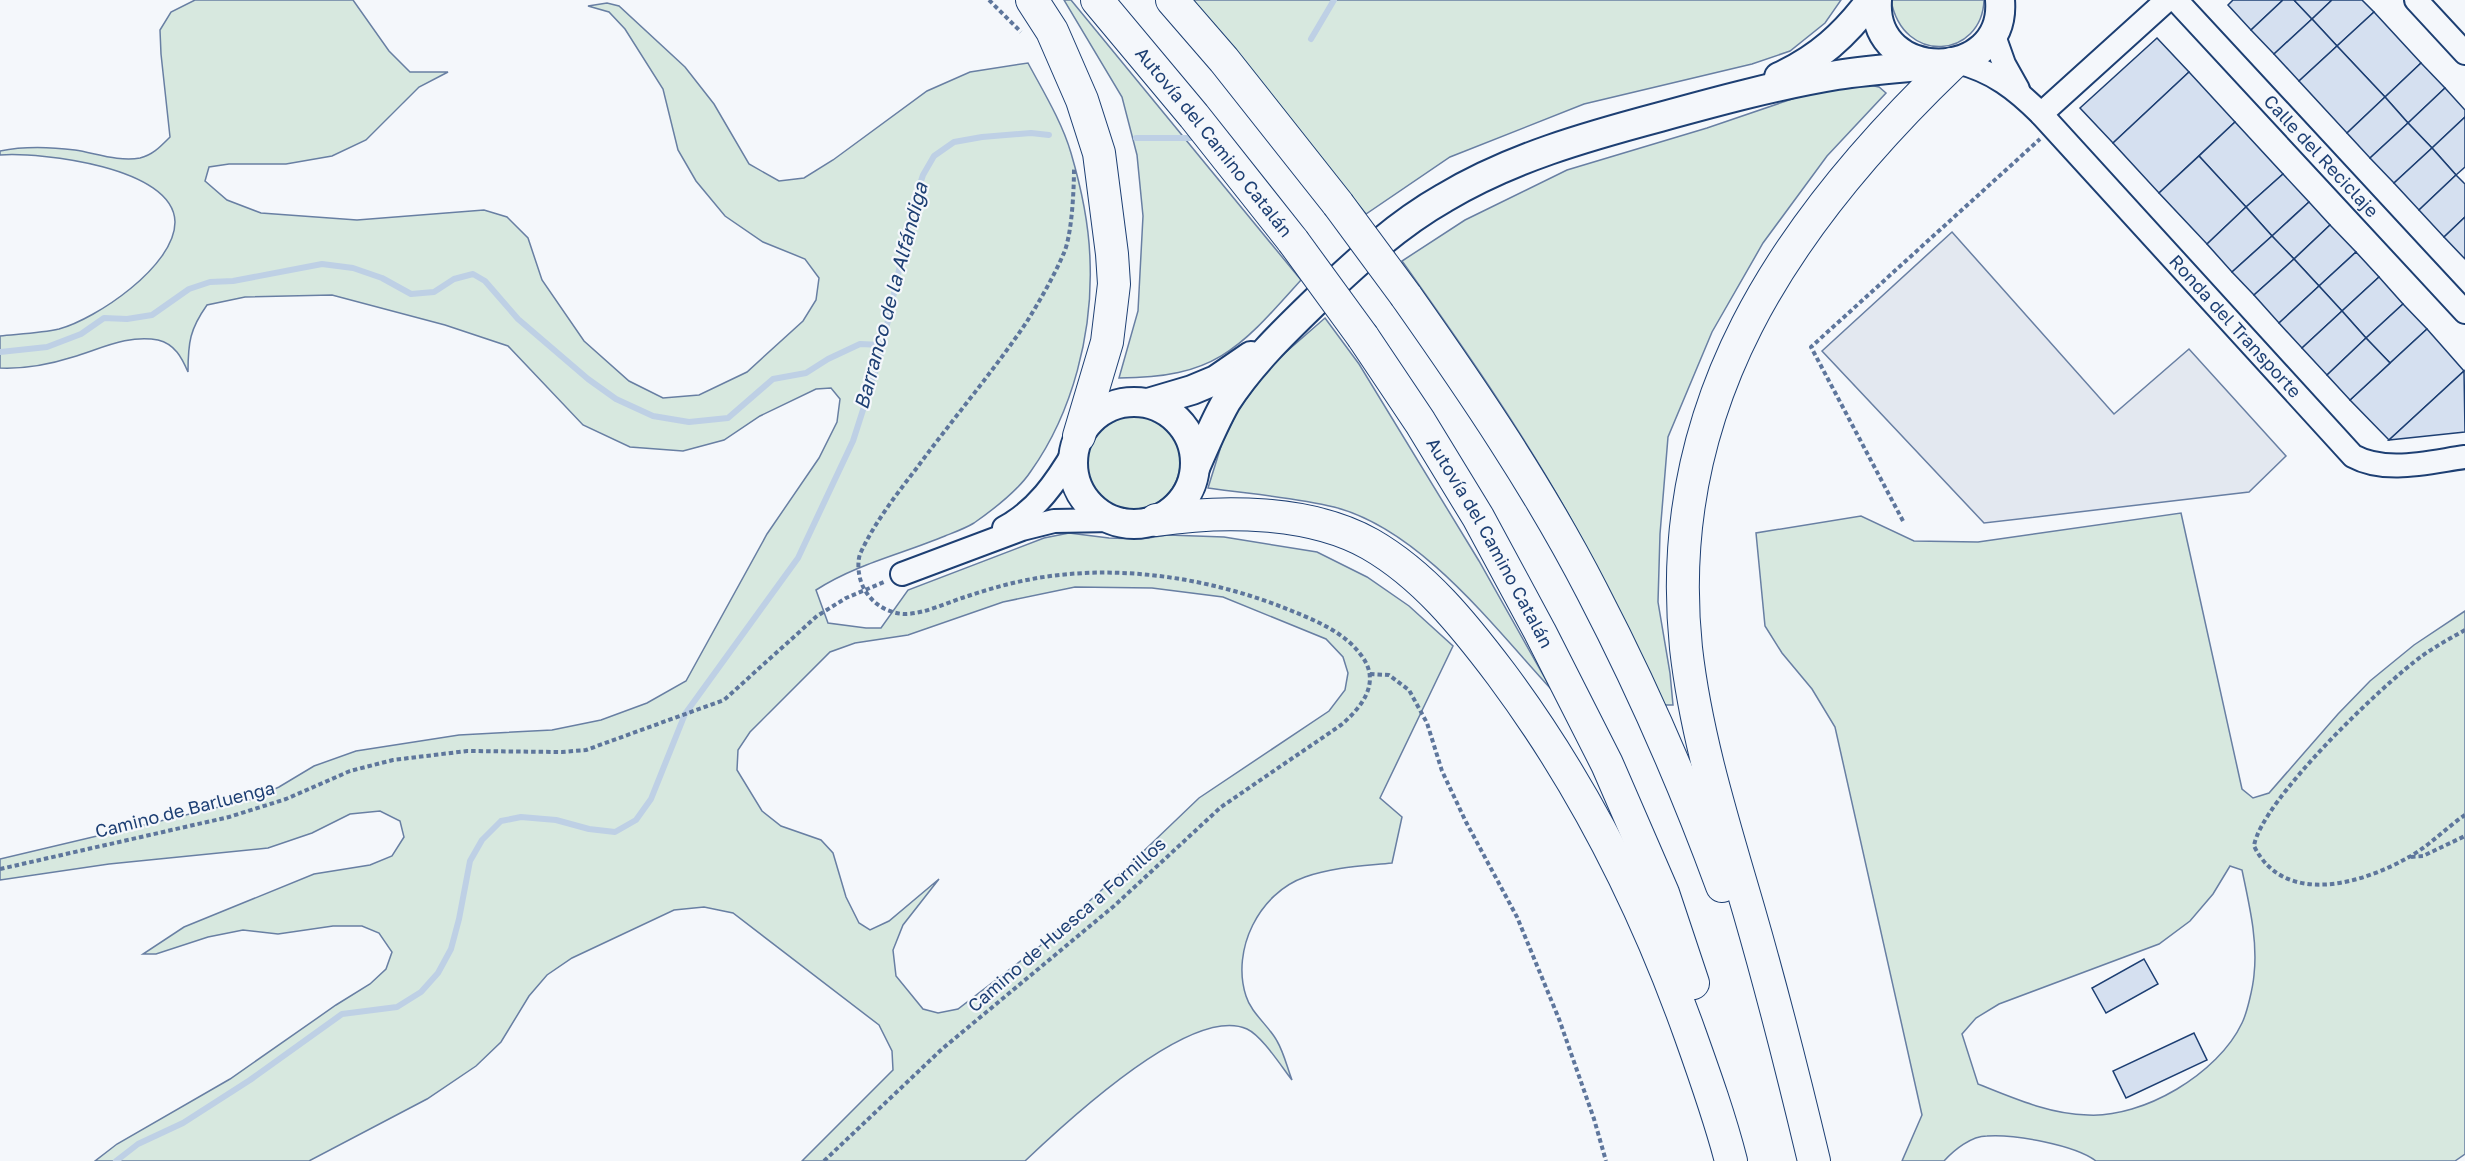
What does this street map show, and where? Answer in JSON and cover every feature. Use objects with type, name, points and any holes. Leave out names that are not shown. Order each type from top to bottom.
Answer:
[{"type":"highway","points":[[1032,0],[1052,31],[1082,100],[1098,153],[1112,254],[1114,284],[1107,342],[1077,443]]},
{"type":"highway","name":"Autovía del Camino Catalán","points":[[1097,0],[1194,116],[1293,241],[1363,336],[1420,422],[1478,517],[1607,764],[1663,892],[1709,1032],[1740,1161]]},
{"type":"highway","points":[[1172,0],[1224,60],[1338,204],[1406,296],[1469,386],[1527,477],[1592,590],[1636,679],[1703,834],[1734,916],[1759,996],[1800,1161]]},
{"type":"highway","points":[[1814,1161],[1784,1033],[1708,766],[1696,707],[1686,648],[1684,598],[1689,512],[1704,430],[1740,335],[1764,292],[1793,247],[1858,161],[1947,64]]},
{"type":"highway","points":[[1156,520],[1209,514],[1246,514],[1338,529],[1370,544],[1399,564],[1443,603],[1474,639],[1524,706],[1614,854],[1664,962],[1721,1119],[1731,1161]]},
{"type":"main road","points":[[1739,96],[1791,72],[1823,52],[1848,29],[1870,0]]},
{"type":"main road","points":[[1877,0],[1880,24],[1888,39],[1900,52],[1915,60],[1947,64]]},
{"type":"main road","points":[[1195,468],[1227,401],[1281,335],[1348,271],[1397,230],[1443,198],[1538,152],[1586,137],[1739,96],[1835,75],[1947,64],[1972,56],[1984,46],[2000,13]]},
{"type":"main road","points":[[1148,403],[1216,380],[1281,335]]},
{"type":"main road","points":[[1130,402],[1148,403],[1161,408],[1184,427],[1193,446],[1194,478],[1185,498],[1169,514],[1142,524],[1113,520],[1100,514],[1081,492],[1074,471],[1077,443],[1087,424],[1113,405],[1130,402]]},
{"type":"street","points":[[2047,120],[2167,0]]},
{"type":"street","name":"Calle del Reciclaje","points":[[2176,0],[2465,312]]},
{"type":"street","points":[[2416,0],[2465,53]]},
{"type":"street","name":"Ronda del Transporte","points":[[2000,13],[2004,64],[2022,95]]},
{"type":"street","name":"Ronda del Transporte","points":[[1947,64],[1994,75],[2022,95],[2353,456],[2367,464],[2383,466],[2465,457]]},
{"type":"street","points":[[952,555],[1013,523],[1035,506],[1055,484],[1077,443]]},
{"type":"street","points":[[902,574],[1022,529],[1054,521],[1113,520]]},
{"type":"path","points":[[1903,521],[1811,347],[2047,120]]},
{"type":"path","points":[[1074,157],[1074,190],[1065,252],[1026,322],[890,504],[859,555],[859,573],[864,591],[885,609],[906,614],[922,611],[993,587],[1063,574],[1135,574],[1212,585],[1270,601],[1319,623],[1355,647],[1365,660],[1370,674],[1389,675],[1409,690],[1427,723],[1442,771],[1466,822],[1517,917],[1559,1019],[1594,1119],[1606,1161]]},
{"type":"path","name":"Camino de Barluenga","points":[[0,869],[229,817],[286,799],[350,771],[393,760],[467,751],[586,750],[724,700],[817,616],[846,598],[864,591]]},
{"type":"path","points":[[2465,630],[2422,656],[2354,715],[2284,794],[2255,837],[2254,846],[2259,857],[2279,877],[2307,885],[2348,882],[2411,857],[2423,855],[2465,836]]},
{"type":"path","name":"Camino de Huesca a Fornillos","points":[[824,1161],[942,1049],[1114,906],[1221,807],[1341,725],[1364,701],[1370,689],[1370,674]]},
{"type":"path","points":[[2411,857],[2465,815]]},
{"type":"shaded area","points":[[195,0],[353,0],[389,51],[410,72],[448,72],[419,87],[366,140],[332,156],[286,164],[229,164],[209,167],[205,181],[227,200],[261,213],[357,220],[484,210],[507,217],[528,238],[542,280],[584,341],[629,381],[663,398],[699,395],[747,372],[803,321],[816,300],[819,278],[805,259],[763,242],[725,216],[696,181],[678,150],[663,89],[625,29],[609,12],[588,6],[607,3],[619,6],[685,67],[714,104],[749,164],[779,181],[804,178],[833,160],[927,91],[970,72],[1028,63],[1067,141],[1081,192],[1088,233],[1090,287],[1088,315],[1084,343],[1069,397],[1046,448],[1031,471],[1013,493],[990,512],[964,528],[863,566],[816,590],[828,623],[881,628],[908,590],[1044,538],[1069,533],[1141,539],[1168,535],[1224,537],[1317,552],[1367,577],[1409,606],[1453,646],[1380,798],[1402,817],[1392,863],[1326,871],[1305,877],[1289,885],[1274,896],[1262,910],[1246,942],[1242,960],[1242,978],[1248,1002],[1277,1041],[1292,1080],[1253,1033],[1247,1029],[1223,1026],[1194,1034],[1162,1050],[1098,1096],[1025,1161],[802,1161],[893,1070],[892,1051],[879,1025],[733,913],[704,907],[674,910],[572,958],[547,975],[529,996],[501,1042],[476,1066],[427,1099],[309,1161],[95,1161],[117,1144],[230,1079],[370,984],[386,969],[392,952],[379,933],[362,926],[333,926],[278,934],[243,930],[208,937],[156,954],[143,954],[184,927],[314,874],[370,865],[392,856],[404,837],[400,821],[380,811],[350,814],[312,833],[268,848],[109,864],[0,880],[0,859],[253,799],[279,787],[314,766],[356,751],[459,735],[552,730],[601,720],[647,703],[686,681],[767,534],[819,458],[837,422],[840,399],[831,388],[816,389],[760,416],[724,440],[683,451],[630,447],[583,425],[508,346],[445,325],[332,295],[245,297],[207,305],[191,336],[188,372],[173,348],[164,342],[147,339],[115,343],[46,364],[0,368],[0,336],[59,329],[93,314],[131,288],[148,273],[172,239],[175,222],[169,203],[153,188],[130,176],[73,160],[44,156],[0,155],[0,151],[9,149],[47,148],[132,159],[145,157],[156,150],[170,137],[160,30],[171,12]],"holes":[[[1075,587],[1152,588],[1223,597],[1326,639],[1343,657],[1348,673],[1345,690],[1329,711],[1199,798],[1040,946],[958,1009],[938,1013],[923,1009],[896,976],[893,950],[903,925],[939,879],[889,921],[870,930],[859,923],[846,897],[833,853],[821,840],[781,826],[762,811],[737,770],[738,750],[750,732],[830,652],[855,643],[908,635],[1003,602]]]},
{"type":"shaded area","points":[[1064,0],[1071,0],[1301,280],[1242,341],[1203,365],[1152,377],[1119,378],[1138,311],[1143,216],[1137,155],[1122,97]]},
{"type":"shaded area","points":[[1191,0],[1841,0],[1825,23],[1790,51],[1752,64],[1584,104],[1450,157],[1366,214]]},
{"type":"shaded area","points":[[1891,0],[1984,0],[1980,19],[1970,34],[1957,43],[1941,46],[1925,44],[1910,36],[1898,21]]},
{"type":"shaded area","points":[[1855,82],[1879,87],[1886,93],[1827,156],[1763,243],[1712,332],[1668,437],[1660,534],[1658,602],[1673,705],[1662,705],[1595,563],[1551,484],[1489,387],[1402,261],[1465,220],[1567,170],[1707,128],[1795,98]]},
{"type":"shaded area","points":[[1952,232],[2114,414],[2189,349],[2286,456],[2249,492],[1984,523],[1822,351]]},
{"type":"shaded area","points":[[1325,318],[1359,364],[1479,561],[1551,689],[1453,583],[1396,536],[1366,519],[1334,507],[1287,498],[1208,488],[1222,443],[1239,409],[1270,366]]},
{"type":"shaded area","points":[[1132,414],[1150,418],[1166,428],[1176,444],[1180,462],[1176,480],[1166,496],[1150,506],[1132,510],[1114,506],[1098,496],[1088,480],[1084,462],[1088,444],[1098,428],[1114,418]]},
{"type":"shaded area","points":[[2181,513],[2242,789],[2253,798],[2269,793],[2370,681],[2414,645],[2465,611],[2465,1154],[2455,1161],[2096,1161],[2074,1150],[2059,1146],[2028,1139],[1999,1136],[1981,1137],[1969,1141],[1944,1161],[1902,1161],[1922,1115],[1835,727],[1812,689],[1782,653],[1765,626],[1756,533],[1861,516],[1914,541],[1978,542]],"holes":[[[2230,866],[2242,870],[2255,949],[2254,975],[2248,1007],[2231,1042],[2197,1075],[2155,1101],[2109,1114],[2088,1115],[2059,1112],[2018,1100],[1978,1084],[1962,1034],[1976,1018],[1999,1004],[2159,944],[2190,921],[2213,894]]]},
{"type":"building","points":[[2233,0],[2283,0],[2251,30],[2228,5]]},
{"type":"building","points":[[2283,0],[2294,0],[2312,19],[2274,54],[2251,30]]},
{"type":"building","points":[[2294,0],[2332,0],[2312,19]]},
{"type":"building","points":[[2332,0],[2362,0],[2374,12],[2337,46],[2312,19]]},
{"type":"building","points":[[2374,12],[2421,63],[2385,97],[2337,46]]},
{"type":"building","points":[[2312,19],[2337,46],[2299,81],[2274,54]]},
{"type":"building","points":[[2157,38],[2189,72],[2113,143],[2080,108]]},
{"type":"building","points":[[2337,46],[2385,97],[2347,133],[2299,81]]},
{"type":"building","points":[[2421,63],[2445,88],[2408,123],[2385,97]]},
{"type":"building","points":[[2189,72],[2235,122],[2159,193],[2113,143]]},
{"type":"building","points":[[2445,88],[2465,110],[2465,117],[2432,148],[2408,123]]},
{"type":"building","points":[[2385,97],[2408,123],[2370,158],[2347,133]]},
{"type":"building","points":[[2465,117],[2465,167],[2456,175],[2432,148]]},
{"type":"building","points":[[2235,122],[2283,174],[2246,207],[2199,156]]},
{"type":"building","points":[[2408,123],[2432,148],[2394,183],[2370,158]]},
{"type":"building","points":[[2432,148],[2456,175],[2419,210],[2394,183]]},
{"type":"building","points":[[2199,156],[2246,207],[2207,244],[2159,193]]},
{"type":"building","points":[[2283,174],[2309,202],[2272,236],[2246,207]]},
{"type":"building","points":[[2456,175],[2465,184],[2465,217],[2444,237],[2419,210]]},
{"type":"building","points":[[2309,202],[2330,225],[2294,259],[2272,236]]},
{"type":"building","points":[[2246,207],[2272,236],[2232,272],[2207,244]]},
{"type":"building","points":[[2465,217],[2465,259],[2444,237]]},
{"type":"building","points":[[2330,225],[2356,252],[2319,286],[2294,259]]},
{"type":"building","points":[[2272,236],[2294,259],[2254,295],[2232,272]]},
{"type":"building","points":[[2356,252],[2379,277],[2342,311],[2319,286]]},
{"type":"building","points":[[2294,259],[2319,286],[2279,323],[2254,295]]},
{"type":"building","points":[[2379,277],[2403,304],[2366,338],[2342,311]]},
{"type":"building","points":[[2319,286],[2342,311],[2302,348],[2279,323]]},
{"type":"building","points":[[2403,304],[2427,329],[2390,363],[2366,338]]},
{"type":"building","points":[[2342,311],[2366,338],[2327,375],[2302,348]]},
{"type":"building","points":[[2427,329],[2464,371],[2389,440],[2350,400]]},
{"type":"building","points":[[2366,338],[2390,363],[2350,400],[2327,375]]},
{"type":"building","points":[[2464,371],[2465,432],[2389,440]]},
{"type":"building","points":[[2144,959],[2158,984],[2106,1013],[2092,988]]},
{"type":"building","points":[[2194,1033],[2207,1060],[2126,1098],[2113,1071]]},
{"type":"waterway","name":"Barranco de la Alfándiga","points":[[1311,39],[1334,0]]},
{"type":"waterway","name":"Barranco de la Alfándiga","points":[[116,1161],[138,1144],[183,1123],[250,1080],[342,1014],[397,1007],[421,992],[438,973],[451,949],[470,861],[482,840],[501,821],[521,817],[556,820],[589,829],[615,832],[636,820],[651,799],[685,714],[798,558],[853,441],[880,357],[913,206],[923,175],[934,156],[954,142],[1031,133],[1049,135]]},
{"type":"waterway","name":"Barranco de la Alfándiga","points":[[1136,138],[1191,138]]},
{"type":"waterway","points":[[0,352],[47,347],[81,334],[104,318],[127,319],[152,315],[189,289],[210,282],[233,281],[322,264],[353,268],[382,278],[411,294],[434,292],[454,279],[473,274],[485,281],[518,319],[588,379],[616,399],[653,416],[689,422],[728,418],[773,379],[806,373],[828,359],[860,344],[882,345]]}]
